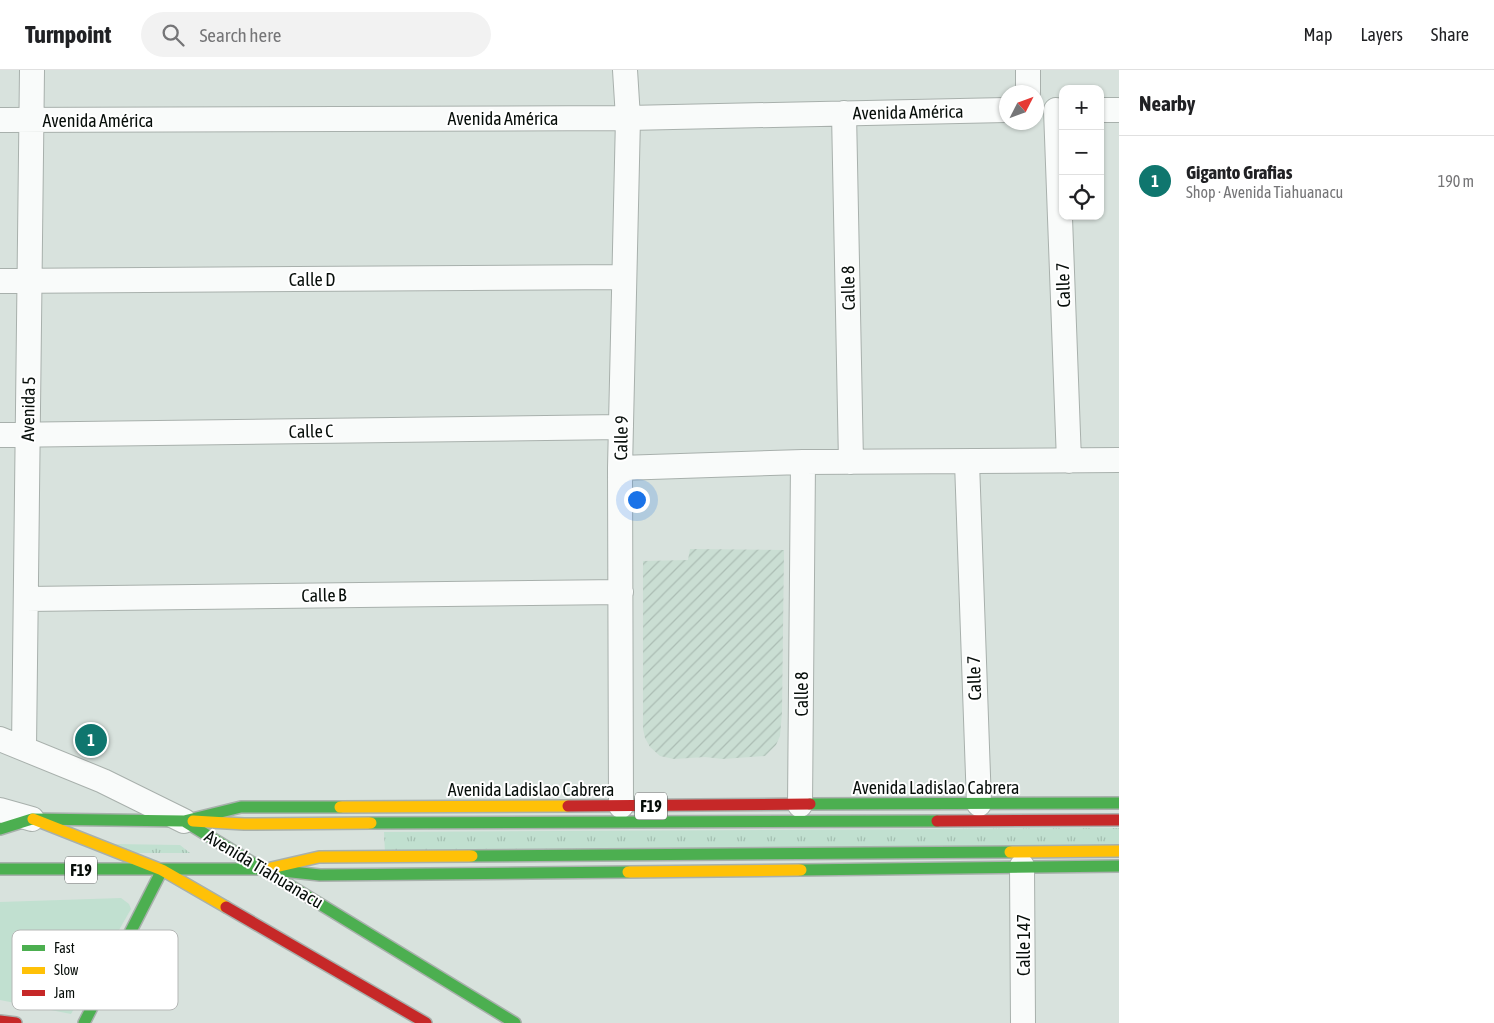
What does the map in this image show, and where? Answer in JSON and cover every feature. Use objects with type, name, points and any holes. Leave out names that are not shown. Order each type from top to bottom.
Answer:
[{"type":"main road","name":"Avenida Ladislao Cabrera","points":[[184,820],[241,807],[1119,803]]},
{"type":"main road","points":[[0,816],[32,819],[162,870],[426,1023]]},
{"type":"main road","name":"Avenida Ladislao Cabrera","points":[[0,829],[32,819],[184,820],[254,824],[1119,820]]},
{"type":"main road","name":"Avenida Tiahuanacu","points":[[184,820],[515,1023]]},
{"type":"main road","name":"F19","points":[[264,869],[319,857],[1119,852]]},
{"type":"main road","name":"F19","points":[[0,869],[264,869],[320,875],[1119,866]]},
{"type":"main road","points":[[131,930],[162,870]]},
{"type":"main road","points":[[84,1023],[91,1010]]},
{"type":"main road","points":[[0,1021],[16,1023]]},
{"type":"street","name":"Avenida 5","points":[[24,748],[32,70]]},
{"type":"street","name":"Calle 9","points":[[621,806],[620,468],[628,118],[625,70]]},
{"type":"street","points":[[1028,70],[1028,85]]},
{"type":"street","name":"Avenida América","points":[[0,120],[628,118],[999,110]]},
{"type":"street","name":"Calle 7","points":[[1052,110],[1069,461]]},
{"type":"street","points":[[1104,110],[1119,110]]},
{"type":"street","name":"Calle 8","points":[[844,113],[851,462]]},
{"type":"street","name":"Calle D","points":[[0,281],[624,277]]},
{"type":"street","name":"Calle C","points":[[0,435],[621,427]]},
{"type":"street","points":[[620,468],[803,462],[1119,460]]},
{"type":"street","name":"Calle 8","points":[[800,805],[803,462]]},
{"type":"street","name":"Calle 7","points":[[967,462],[979,804]]},
{"type":"street","name":"Calle B","points":[[26,599],[621,592]]},
{"type":"street","name":"Avenida Tiahuanacu","points":[[0,739],[103,781],[184,820]]},
{"type":"street","points":[[0,810],[32,819]]},
{"type":"street","name":"Calle 147","points":[[1022,866],[1023,1023]]},
{"type":"shaded area","points":[[690,549],[784,550],[782,713],[780,736],[776,745],[765,756],[723,759],[705,757],[674,759],[660,756],[650,747],[645,738],[643,729],[643,561],[688,560]]},
{"type":"green space","points":[[1119,828],[1119,847],[385,853],[384,832]]},
{"type":"green space","points":[[113,844],[180,845],[190,853],[128,853]]},
{"type":"green space","points":[[121,898],[129,904],[131,909],[119,930],[12,930],[12,1002],[0,1000],[0,902]]},
{"type":"green space","points":[[51,1010],[73,1010],[71,1014]]},
{"type":"traffic: fast","points":[[810,804],[1119,803]]},
{"type":"traffic: fast","points":[[0,829],[32,819],[184,821],[241,807],[340,807]]},
{"type":"traffic: fast","points":[[184,821],[515,1023]]},
{"type":"traffic: fast","points":[[371,823],[937,821]]},
{"type":"traffic: fast","points":[[472,856],[1010,852]]},
{"type":"traffic: fast","points":[[801,870],[1119,866]]},
{"type":"traffic: fast","points":[[0,869],[264,869],[320,875],[628,872]]},
{"type":"traffic: fast","points":[[131,930],[162,870]]},
{"type":"traffic: fast","points":[[84,1023],[91,1010]]},
{"type":"traffic: slow","points":[[340,807],[568,806]]},
{"type":"traffic: slow","points":[[33,819],[162,870],[226,907]]},
{"type":"traffic: slow","points":[[193,821],[244,824],[371,823]]},
{"type":"traffic: slow","points":[[1010,852],[1119,851]]},
{"type":"traffic: slow","points":[[271,868],[319,857],[472,856]]},
{"type":"traffic: slow","points":[[628,872],[801,870]]},
{"type":"traffic: jam","points":[[568,806],[810,804]]},
{"type":"traffic: jam","points":[[937,821],[1119,820]]},
{"type":"traffic: jam","points":[[226,907],[426,1023]]},
{"type":"traffic: jam","points":[[0,1021],[16,1023]]},
{"type":"place","name":"Giganto Grafias","points":[[91,740]]}]
